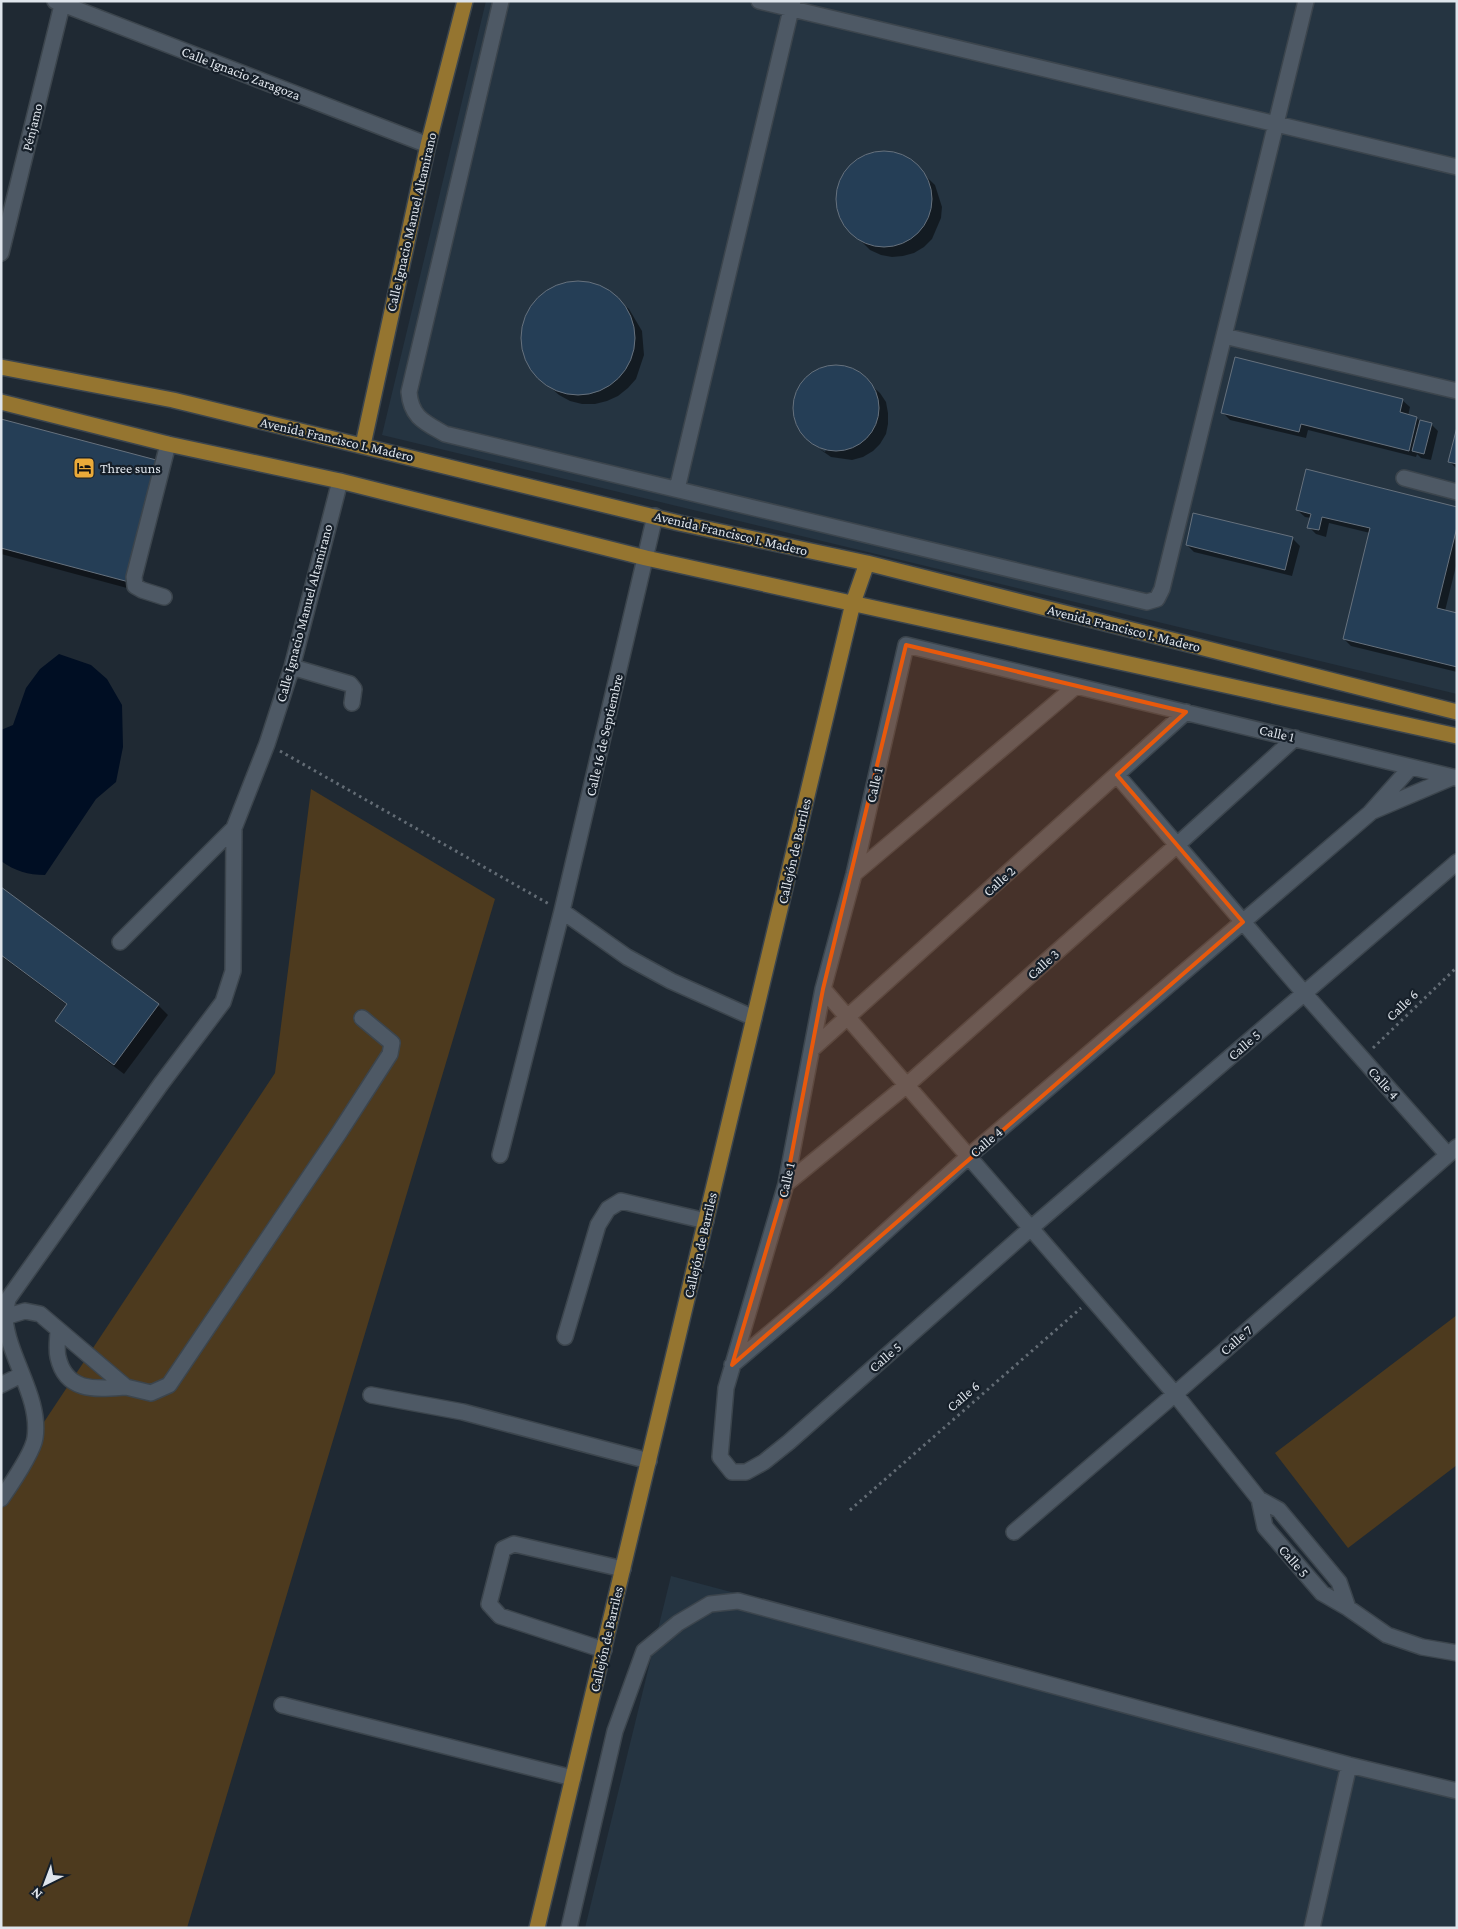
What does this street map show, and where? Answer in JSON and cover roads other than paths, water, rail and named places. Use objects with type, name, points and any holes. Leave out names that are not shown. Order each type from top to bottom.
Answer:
[{"type":"main road","name":"Calle Ignacio Manuel Altamirano","points":[[362,445],[428,146],[465,1]]},
{"type":"main road","name":"Avenida Francisco I. Madero","points":[[1,367],[173,400],[655,516],[867,563],[1457,712]]},
{"type":"main road","points":[[1,402],[168,444],[340,481],[646,558],[1457,736]]},
{"type":"main road","name":"Callejón de Barriles","points":[[538,1928],[853,603],[867,563]]},
{"type":"street","points":[[501,1],[409,392],[410,405],[416,416],[445,434],[1147,602],[1157,599],[1162,589],[1306,1]]},
{"type":"street","points":[[759,1],[792,5],[1457,167]]},
{"type":"street","name":"Calle Ignacio Zaragoza","points":[[60,2],[428,146]]},
{"type":"street","name":"Pénjamo","points":[[1,253],[60,2]]},
{"type":"street","points":[[677,489],[792,5]]},
{"type":"street","points":[[1224,336],[1457,392]]},
{"type":"street","points":[[164,597],[135,586],[134,577],[168,444]]},
{"type":"street","points":[[1404,478],[1457,492]]},
{"type":"street","name":"Calle Ignacio Manuel Altamirano","points":[[234,828],[266,744],[292,667],[340,481]]},
{"type":"street","name":"Calle 16 de Septiembre","points":[[500,1155],[562,911],[655,516]]},
{"type":"street","name":"Calle 1","points":[[732,1472],[720,1457],[726,1388],[786,1184],[823,989],[854,874],[906,645],[1295,738],[1410,768],[1455,777]]},
{"type":"street","points":[[292,667],[350,684],[354,689],[352,703]]},
{"type":"street","points":[[854,874],[1076,686]]},
{"type":"street","name":"Calle 2","points":[[812,1049],[1186,712]]},
{"type":"street","name":"Calle 3","points":[[786,1184],[908,1084],[1295,738]]},
{"type":"street","name":"Calle 4","points":[[732,1365],[828,1284],[969,1156],[1370,813],[1410,768]]},
{"type":"street","name":"Calle 4","points":[[1116,775],[1362,1058],[1452,1150]]},
{"type":"street","name":"Calle 4","points":[[1370,813],[1455,777]]},
{"type":"street","points":[[120,942],[234,828]]},
{"type":"street","points":[[1,1499],[16,1476],[35,1438],[34,1407],[8,1335],[5,1316],[8,1299],[161,1084],[223,1002],[233,971],[234,828]]},
{"type":"street","name":"Calle 5","points":[[732,1472],[746,1472],[764,1462],[782,1447],[1031,1228],[1457,862]]},
{"type":"street","points":[[562,911],[627,957],[671,981],[754,1018]]},
{"type":"street","name":"Calle 5","points":[[823,989],[849,1016],[1091,1299],[1175,1394],[1259,1499],[1279,1510],[1339,1582],[1348,1608]]},
{"type":"street","points":[[58,1330],[58,1357],[64,1374],[79,1386],[95,1389],[126,1387],[151,1392],[169,1384],[339,1133],[390,1054],[392,1044],[362,1018]]},
{"type":"street","name":"Calle 7","points":[[1014,1532],[1175,1394],[1452,1150]]},
{"type":"street","points":[[565,1337],[598,1225],[608,1210],[621,1201],[706,1221]]},
{"type":"street","points":[[5,1316],[25,1311],[40,1314],[126,1387]]},
{"type":"street","points":[[1,1385],[21,1375]]},
{"type":"street","points":[[371,1394],[463,1412],[649,1461]]},
{"type":"street","name":"Calle 5","points":[[1259,1499],[1265,1527],[1322,1593],[1348,1608],[1387,1635],[1422,1647],[1457,1653]]},
{"type":"street","points":[[604,1650],[500,1616],[489,1604],[503,1550],[514,1544],[623,1569]]},
{"type":"street","points":[[569,1928],[615,1731],[644,1651],[678,1623],[710,1604],[738,1601],[1349,1765],[1457,1791]]},
{"type":"street","points":[[282,1705],[573,1778]]},
{"type":"street","points":[[1312,1928],[1349,1765]]},
{"type":"place","name":"Three suns","points":[[84,468]]}]
